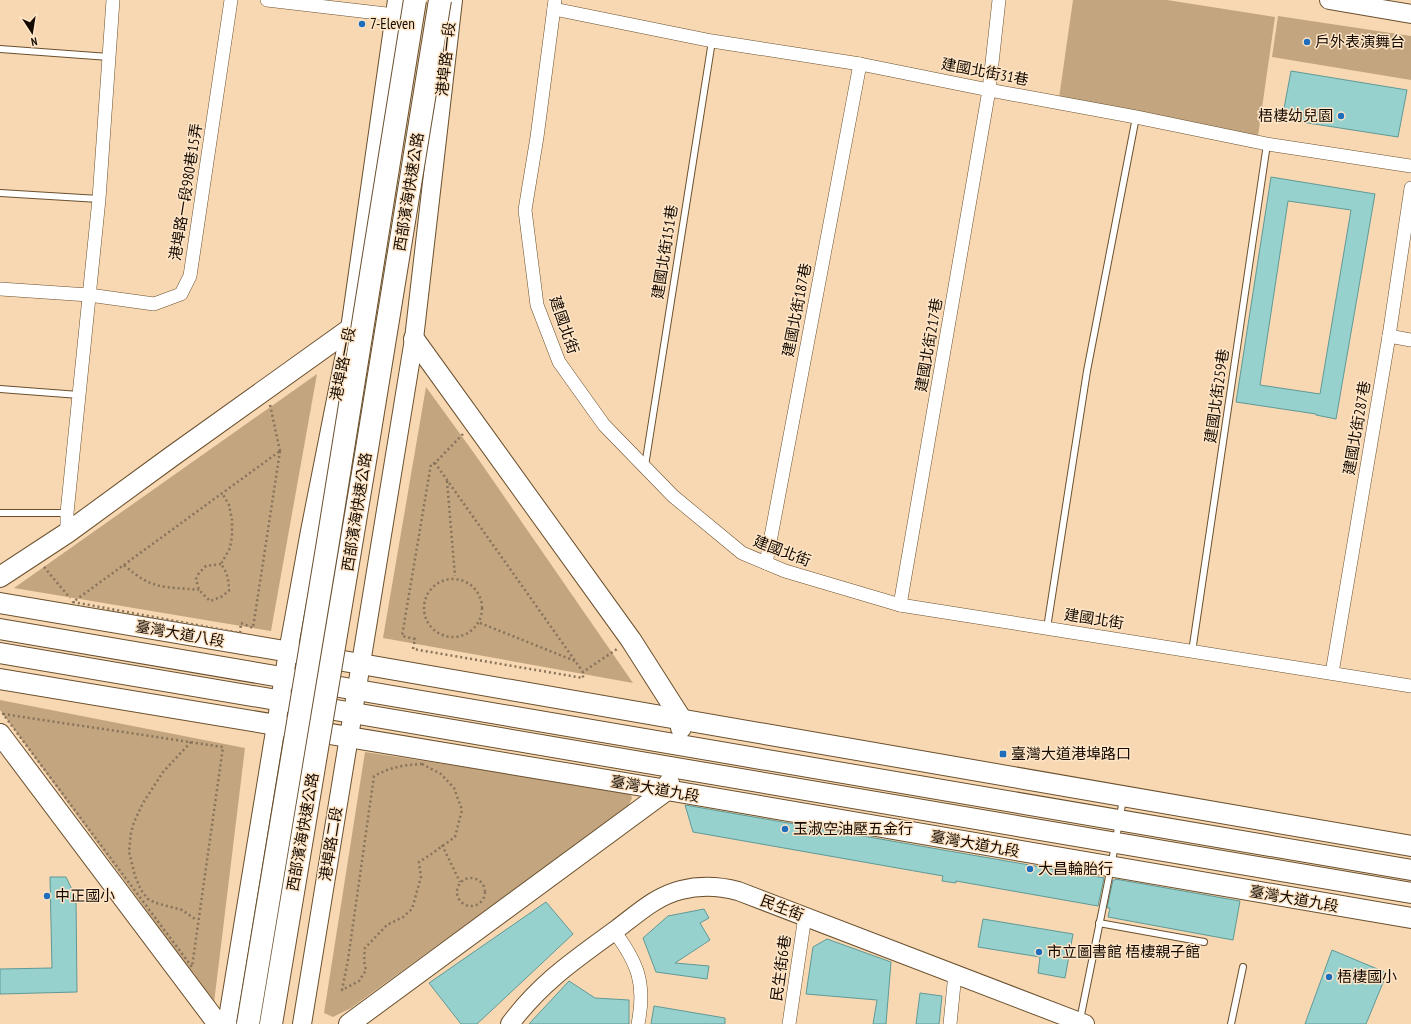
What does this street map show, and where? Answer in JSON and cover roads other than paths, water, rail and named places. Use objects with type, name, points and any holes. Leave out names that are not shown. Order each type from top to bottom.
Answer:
[{"type":"highway","name":"西部濱海快速公路","points":[[248,1024],[415,0]]},
{"type":"highway","name":"西部濱海快速公路","points":[[271,1024],[440,0]]},
{"type":"main road","points":[[0,577],[67,533],[350,329]]},
{"type":"main road","points":[[349,1024],[667,790],[682,720],[631,640],[414,339]]},
{"type":"main road","name":"臺灣大道八段","points":[[0,603],[361,664]]},
{"type":"main road","name":"臺灣大道八段","points":[[0,628],[357,689]]},
{"type":"main road","points":[[0,653],[353,713]]},
{"type":"main road","points":[[361,664],[1411,846]]},
{"type":"main road","points":[[0,679],[349,738]]},
{"type":"main road","points":[[357,689],[1411,870]]},
{"type":"main road","name":"臺灣大道九段","points":[[353,713],[1411,893]]},
{"type":"main road","points":[[0,734],[218,1024]]},
{"type":"main road","name":"臺灣大道九段","points":[[349,738],[667,790],[1411,918]]},
{"type":"street","points":[[67,533],[67,513],[99,199],[113,0]]},
{"type":"street","name":"港埠路一段980巷15弄","points":[[0,289],[89,295],[154,304],[181,294],[190,276],[231,0]]},
{"type":"street","points":[[268,0],[396,7]]},
{"type":"street","name":"港埠路一段","points":[[361,664],[414,339],[453,0]]},
{"type":"street","name":"建國北街217巷","points":[[900,605],[989,90],[999,0]]},
{"type":"street","points":[[1329,0],[1411,14]]},
{"type":"street","name":"建國北街31巷","points":[[554,4],[712,41],[860,64],[989,90],[1136,116],[1268,144],[1411,166]]},
{"type":"street","name":"建國北街","points":[[554,4],[537,137],[525,210],[537,304],[559,362],[604,425],[673,496],[742,553],[785,571],[900,605],[1411,686]]},
{"type":"street","name":"港埠路一段","points":[[276,726],[310,531],[350,329],[396,7]]},
{"type":"street","name":"建國北街187巷","points":[[766,563],[860,64]]},
{"type":"street","name":"建國北街287巷","points":[[1332,673],[1389,336],[1411,188]]},
{"type":"street","points":[[1389,336],[1411,340]]},
{"type":"street","name":"港埠路二段","points":[[302,1024],[361,664]]},
{"type":"street","points":[[227,1024],[276,726]]},
{"type":"street","name":"民生街","points":[[510,1024],[531,998],[558,972],[655,900],[680,890],[705,886],[716,886],[738,891],[1082,1023]]},
{"type":"street","name":"民生街6巷","points":[[789,1024],[805,916]]},
{"type":"street","points":[[614,931],[628,950],[639,977],[642,998],[638,1024]]},
{"type":"street","points":[[950,1024],[955,974]]},
{"type":"lane","name":"建國北街151巷","points":[[645,468],[712,41]]},
{"type":"lane","points":[[0,49],[109,56]]},
{"type":"lane","points":[[1047,628],[1087,371],[1136,116]]},
{"type":"lane","name":"建國北街259巷","points":[[1192,652],[1268,144]]},
{"type":"lane","points":[[0,193],[99,199]]},
{"type":"lane","points":[[0,389],[79,395]]},
{"type":"lane","points":[[0,513],[67,513]]},
{"type":"lane","points":[[1082,1023],[1099,923],[1124,796]]},
{"type":"lane","points":[[1099,923],[1204,942]]},
{"type":"lane","points":[[1231,1024],[1243,967]]},
{"type":"place","name":"7-Eleven","points":[[362,24]]},
{"type":"place","name":"戶外表演舞台","points":[[1307,42]]},
{"type":"place","name":"梧棲幼兒園","points":[[1341,116]]},
{"type":"place","name":"臺灣大道港埠路口","points":[[1003,754]]},
{"type":"place","name":"玉淑空油壓五金行","points":[[785,829]]},
{"type":"place","name":"大昌輪胎行","points":[[1030,869]]},
{"type":"place","name":"中正國小","points":[[47,896]]},
{"type":"place","name":"市立圖書館 梧棲親子館","points":[[1039,952]]},
{"type":"place","name":"梧棲國小","points":[[1329,977]]}]
